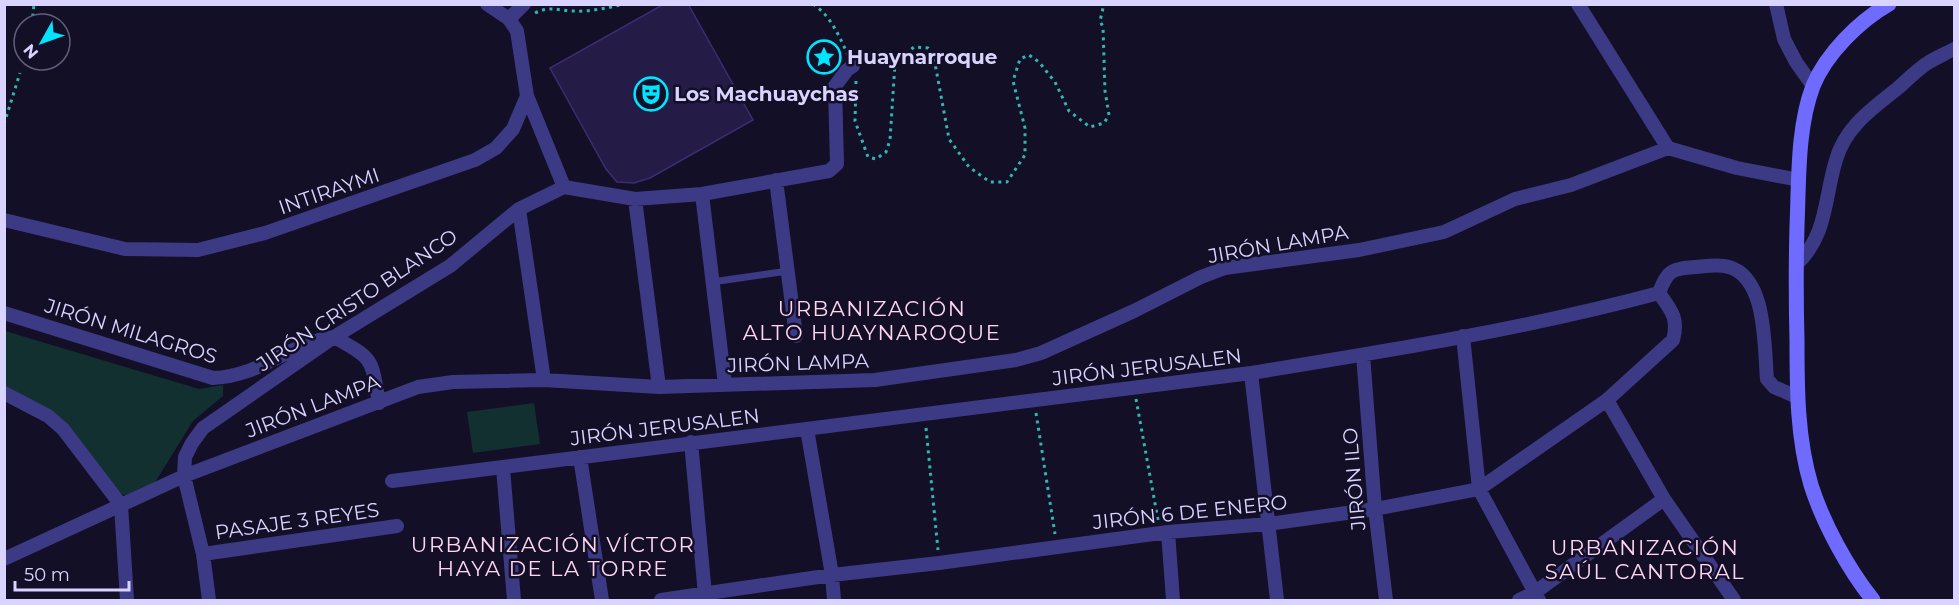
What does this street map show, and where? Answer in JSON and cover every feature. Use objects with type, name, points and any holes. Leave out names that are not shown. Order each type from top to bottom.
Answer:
[{"type":"main road","points":[[1873,600],[1857,580],[1831,531],[1811,485],[1801,437],[1797,398],[1796,266],[1803,123],[1813,86],[1836,48],[1870,15],[1889,4]]},
{"type":"street","points":[[487,4],[509,19],[517,32],[527,96],[564,188],[635,199],[702,194],[829,171],[837,164],[835,86],[853,66]]},
{"type":"street","points":[[1578,4],[1668,148],[1737,168],[1799,180]]},
{"type":"street","points":[[1776,4],[1784,39],[1796,62],[1813,86]]},
{"type":"street","points":[[509,19],[530,9]]},
{"type":"street","points":[[1796,266],[1815,242],[1843,141],[1858,121],[1925,64],[1954,49]]},
{"type":"street","name":"INTIRAYMI","points":[[4,220],[125,249],[198,250],[265,233],[475,160],[496,148],[513,129],[527,96]]},
{"type":"street","name":"JIRÓN LAMPA","points":[[4,559],[184,476],[418,387],[453,382],[544,380],[659,387],[874,380],[1016,360],[1041,353],[1134,311],[1201,277],[1225,268],[1359,250],[1444,232],[1515,199],[1571,185],[1668,148]]},
{"type":"street","points":[[776,180],[796,336]]},
{"type":"street","name":"JIRÓN CRISTO BLANCO","points":[[184,476],[185,457],[202,428],[334,337],[450,266],[519,208],[564,188]]},
{"type":"street","points":[[702,194],[725,385]]},
{"type":"street","points":[[635,199],[659,387]]},
{"type":"street","points":[[519,208],[544,380]]},
{"type":"street","points":[[1659,292],[1664,279],[1678,268],[1720,266],[1743,274],[1753,287],[1759,303],[1767,378],[1774,387],[1797,398]]},
{"type":"street","name":"JIRÓN JERUSALEN","points":[[392,481],[1251,373],[1363,355],[1588,312],[1659,292]]},
{"type":"street","name":"JIRÓN 6 DE ENERO","points":[[661,600],[832,575],[1165,533],[1268,524],[1375,509],[1479,489],[1607,400],[1673,340],[1676,328],[1674,318],[1659,292]]},
{"type":"street","name":"JIRÓN MILAGROS","points":[[4,313],[213,378],[231,377],[254,370],[309,342],[334,337]]},
{"type":"street","points":[[1462,336],[1479,489],[1537,597]]},
{"type":"street","points":[[334,337],[361,352],[372,365],[379,403]]},
{"type":"street","name":"JIRÓN ILO","points":[[1363,355],[1375,509],[1386,600]]},
{"type":"street","points":[[1251,373],[1277,600]]},
{"type":"street","points":[[4,393],[48,416],[63,429],[121,505],[127,600]]},
{"type":"street","points":[[1607,400],[1664,499],[1727,598]]},
{"type":"street","points":[[807,429],[832,575],[834,600]]},
{"type":"street","points":[[691,442],[705,595]]},
{"type":"street","points":[[580,457],[602,600]]},
{"type":"street","points":[[503,468],[514,600]]},
{"type":"street","points":[[184,476],[203,554],[209,600]]},
{"type":"street","points":[[1519,600],[1537,597],[1664,499]]},
{"type":"street","name":"PASAJE 3 REYES","points":[[203,554],[397,526]]},
{"type":"street","points":[[1165,533],[1173,600]]},
{"type":"lane","points":[[712,282],[788,271]]},
{"type":"path","points":[[530,9],[573,11],[624,4]]},
{"type":"path","points":[[813,4],[836,29],[856,73],[855,121],[868,157],[876,159],[886,152],[890,140],[895,63],[914,47],[928,48],[934,58],[949,139],[969,167],[990,182],[1007,182],[1025,155],[1025,128],[1013,81],[1020,59],[1029,56],[1039,62],[1055,82],[1069,111],[1090,127],[1104,123],[1109,115],[1105,91],[1103,27],[1100,21],[1104,4]]},
{"type":"path","points":[[4,124],[20,73]]},
{"type":"path","points":[[1135,388],[1165,533]]},
{"type":"path","points":[[1034,402],[1057,547]]},
{"type":"path","points":[[924,415],[939,563]]},
{"type":"green space","points":[[5,331],[199,389],[223,385],[223,396],[193,421],[154,484],[129,498],[119,492],[63,420],[5,386]]},
{"type":"green space","points":[[534,403],[540,444],[473,453],[467,412]]},
{"type":"building","name":"Los Machuaychas","points":[[664,4],[688,4],[753,120],[650,178],[634,183],[617,182],[606,169],[550,68]]},
{"type":"place","name":"Huaynarroque","points":[[824,57]]},
{"type":"place","name":"Los Machuaychas","points":[[651,94]]},
{"type":"district","name":"URBANIZACIÓN ALTO HUAYNAROQUE","points":[[872,321]]},
{"type":"district","name":"URBANIZACIÓN VÍCTOR HAYA DE LA TORRE","points":[[553,557]]},
{"type":"district","name":"URBANIZACIÓN SAÚL CANTORAL","points":[[1645,560]]}]
